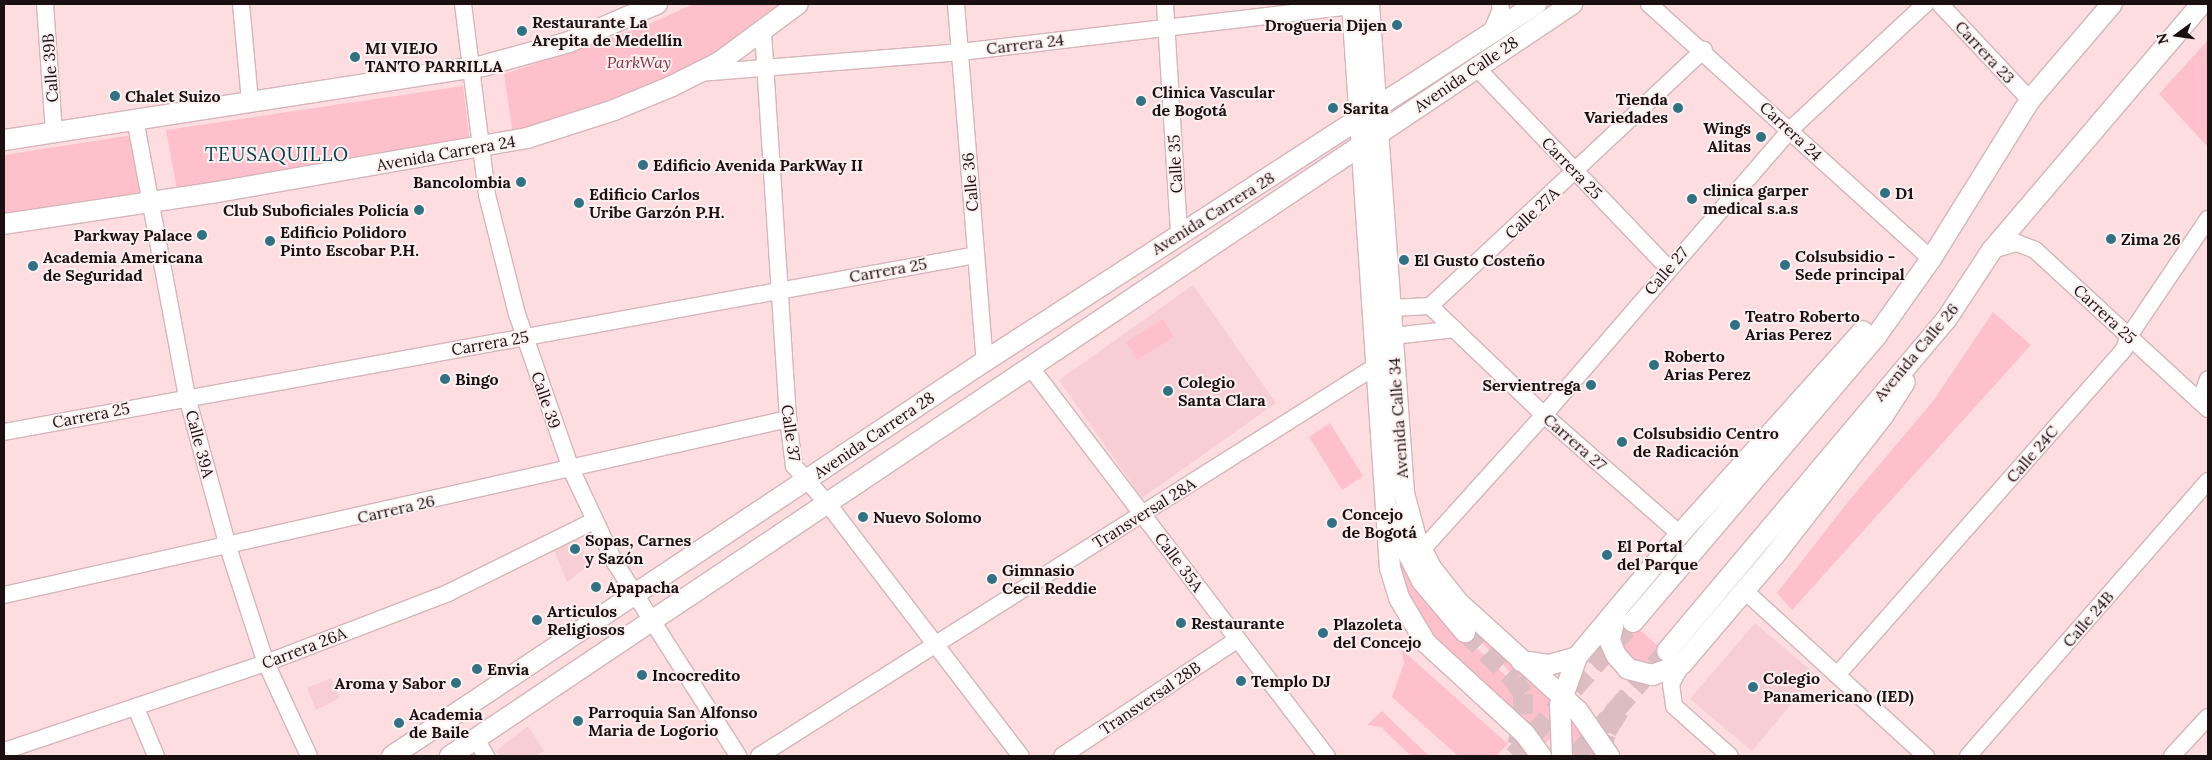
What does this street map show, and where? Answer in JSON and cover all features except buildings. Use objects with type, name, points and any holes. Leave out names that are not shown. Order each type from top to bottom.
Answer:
[{"type":"main road","points":[[4,140],[470,68],[569,42],[657,4]]},
{"type":"main road","name":"Avenida Carrera 24","points":[[4,224],[151,203],[480,148],[527,138],[614,110],[697,74],[762,32],[798,4]]},
{"type":"main road","name":"Avenida Calle 34","points":[[1358,4],[1368,114],[1361,146],[1390,568],[1411,623],[1426,643],[1525,734],[1541,756]]},
{"type":"main road","name":"Avenida Calle 28","points":[[1368,114],[1536,4]]},
{"type":"main road","name":"Avenida Calle 28","points":[[1361,146],[1572,4]]},
{"type":"main road","points":[[1633,622],[1877,335],[1931,259],[2030,100],[2112,4]]},
{"type":"main road","name":"Avenida Calle 26","points":[[1674,658],[1946,320],[1992,250],[2202,4]]},
{"type":"main road","name":"Avenida Calle 34","points":[[1368,114],[1378,134],[1404,493],[1421,551],[1459,603],[1562,696],[1590,725],[1609,756]]},
{"type":"main road","name":"Avenida Carrera 28","points":[[392,756],[985,360],[1368,114]]},
{"type":"main road","name":"Avenida Carrera 28","points":[[450,756],[1361,146]]},
{"type":"main road","points":[[1562,756],[1559,716],[1562,696],[1577,656],[1680,534],[1931,259]]},
{"type":"main road","points":[[1617,610],[1610,641],[1616,655],[1628,669],[1652,675],[1674,658],[1745,591],[1883,416],[1946,320]]},
{"type":"main road","points":[[1384,462],[1391,506],[1410,560],[1436,599],[1465,632]]},
{"type":"main road","points":[[1521,661],[1549,665],[1577,656]]},
{"type":"street","name":"Calle 39B","points":[[45,4],[54,132]]},
{"type":"street","points":[[241,4],[250,101]]},
{"type":"street","name":"Calle 39","points":[[464,4],[480,148],[494,224],[525,337],[571,469],[594,521],[634,594],[738,756]]},
{"type":"street","name":"Calle 36","points":[[956,4],[985,360]]},
{"type":"street","name":"Calle 35","points":[[1165,4],[1179,234]]},
{"type":"street","name":"Carrera 24","points":[[697,74],[960,52],[1358,4]]},
{"type":"street","points":[[1491,33],[1501,10],[1500,4]]},
{"type":"street","name":"Carrera 24","points":[[1649,4],[1704,50],[1931,259]]},
{"type":"street","name":"Calle 27","points":[[1421,551],[1544,415],[1668,268],[1790,130],[1925,4]]},
{"type":"street","name":"Carrera 23","points":[[1940,4],[2030,100]]},
{"type":"street","name":"Calle 37","points":[[762,32],[792,458],[805,482],[828,504],[1021,756]]},
{"type":"street","name":"Calle 27A","points":[[1430,306],[1576,172],[1704,50]]},
{"type":"street","name":"Carrera 25","points":[[1476,67],[1668,268]]},
{"type":"street","name":"Calle 39A","points":[[135,119],[187,397],[228,547],[266,663],[309,756]]},
{"type":"street","name":"Calle 24C","points":[[1837,675],[2124,350],[2129,336],[2208,219]]},
{"type":"street","name":"Carrera 25","points":[[1992,250],[2017,243],[2035,250],[2204,405]]},
{"type":"street","name":"Carrera 25","points":[[4,432],[187,397],[976,255]]},
{"type":"street","points":[[1391,308],[1430,306]]},
{"type":"street","name":"Carrera 27","points":[[1430,306],[1544,415],[1680,534]]},
{"type":"street","points":[[1393,336],[1455,329]]},
{"type":"street","name":"Transversal 28A","points":[[759,756],[1376,366]]},
{"type":"street","name":"Calle 35A","points":[[1031,368],[1327,756]]},
{"type":"street","points":[[2204,405],[2208,379]]},
{"type":"street","name":"Carrera 26","points":[[4,595],[228,547],[788,418]]},
{"type":"street","name":"Calle 24B","points":[[1968,756],[2208,481]]},
{"type":"street","name":"Carrera 26A","points":[[4,751],[266,663],[448,593],[594,521]]},
{"type":"street","points":[[1745,591],[1926,756]]},
{"type":"street","name":"Transversal 28B","points":[[1062,756],[1238,639]]},
{"type":"street","points":[[1674,658],[1671,684],[1674,706],[1730,756]]},
{"type":"street","points":[[136,708],[156,756]]},
{"type":"street","points":[[2172,756],[2208,718]]},
{"type":"street","points":[[476,739],[486,756]]},
{"type":"street","points":[[4,751],[6,756]]},
{"type":"shaded area","name":"Colegio Santa Clara","points":[[1193,285],[1276,403],[1142,498],[1059,380]]},
{"type":"shaded area","points":[[579,538],[588,566],[567,582],[554,550]]},
{"type":"shaded area","name":"Colegio Panamericano (IED)","points":[[1755,623],[1816,675],[1752,751],[1690,699]]},
{"type":"shaded area","points":[[331,678],[340,698],[316,710],[307,688]]},
{"type":"shaded area","points":[[528,726],[544,751],[535,756],[500,756],[496,751]]},
{"type":"green space","name":"ParkWay","points":[[693,4],[790,4],[671,84],[513,135],[504,74],[645,26]]},
{"type":"green space","points":[[2208,40],[2208,147],[2159,94]]},
{"type":"green space","points":[[463,86],[470,143],[177,190],[166,130]]},
{"type":"green space","points":[[133,135],[144,195],[4,217],[4,155]]},
{"type":"green space","points":[[1993,312],[2031,345],[1792,610],[1777,593],[1847,503],[1933,401]]},
{"type":"green space","points":[[1163,319],[1174,337],[1137,360],[1126,342]]},
{"type":"green space","points":[[1330,423],[1363,476],[1342,490],[1309,437]]},
{"type":"green space","points":[[1386,440],[1410,537],[1435,583],[1456,609],[1557,699],[1557,731],[1543,746],[1517,715],[1434,645],[1414,619],[1394,560],[1392,529],[1416,578],[1460,632],[1511,681],[1518,691],[1522,714],[1526,714],[1528,703],[1524,686],[1452,612],[1411,556],[1393,505]]},
{"type":"green space","points":[[1620,613],[1677,662],[1639,670],[1614,639]]},
{"type":"green space","points":[[1402,650],[1508,744],[1496,756],[1458,756],[1392,697],[1404,663]]},
{"type":"green space","points":[[1565,704],[1603,756],[1564,756]]},
{"type":"green space","points":[[1382,711],[1429,756],[1411,756],[1381,727],[1367,725]]},
{"type":"tunnel","points":[[1514,756],[1633,622]]},
{"type":"tunnel","points":[[1465,632],[1514,680],[1523,694],[1523,726],[1517,745]]},
{"type":"tunnel","points":[[1576,756],[1667,651]]},
{"type":"tunnel","points":[[1596,756],[1605,730],[1620,706]]},
{"type":"place","name":"Drogueria Dijen","points":[[1397,25]]},
{"type":"place","name":"Restaurante La Arepita de Medellín","points":[[522,31]]},
{"type":"place","name":"MI VIEJO TANTO PARRILLA","points":[[355,57]]},
{"type":"place","name":"Chalet Suizo","points":[[115,96]]},
{"type":"place","name":"Clinica Vascular de Bogotá","points":[[1141,101]]},
{"type":"place","name":"Sarita","points":[[1333,108]]},
{"type":"place","name":"Tienda Variedades","points":[[1678,108]]},
{"type":"place","name":"Wings Alitas","points":[[1761,137]]},
{"type":"place","name":"Edificio Avenida ParkWay II","points":[[643,165]]},
{"type":"place","name":"Bancolombia","points":[[521,182]]},
{"type":"place","name":"D1","points":[[1885,193]]},
{"type":"place","name":"clinica garper medical s.a.s","points":[[1692,199]]},
{"type":"place","name":"Edificio Carlos Uribe Garzón P.H.","points":[[579,203]]},
{"type":"place","name":"Club Suboficiales Policía","points":[[419,210]]},
{"type":"place","name":"Parkway Palace","points":[[202,235]]},
{"type":"place","name":"Zima 26","points":[[2111,239]]},
{"type":"place","name":"Edificio Polidoro Pinto Escobar P.H.","points":[[270,241]]},
{"type":"place","name":"El Gusto Costeño","points":[[1404,260]]},
{"type":"place","name":"Colsubsidio - Sede principal","points":[[1785,265]]},
{"type":"place","name":"Academia Americana de Seguridad","points":[[33,266]]},
{"type":"place","name":"Teatro Roberto Arias Perez","points":[[1735,325]]},
{"type":"place","name":"Roberto Arias Perez","points":[[1654,365]]},
{"type":"place","name":"Bingo","points":[[445,379]]},
{"type":"place","name":"Servientrega","points":[[1591,385]]},
{"type":"place","name":"Colegio Santa Clara","points":[[1168,391]]},
{"type":"place","name":"Colsubsidio Centro de Radicación","points":[[1622,442]]},
{"type":"place","name":"Nuevo Solomo","points":[[863,517]]},
{"type":"place","name":"Concejo de Bogotá","points":[[1332,523]]},
{"type":"place","name":"Sopas, Carnes y Sazón","points":[[575,549]]},
{"type":"place","name":"El Portal del Parque","points":[[1607,555]]},
{"type":"place","name":"Gimnasio Cecil Reddie","points":[[992,579]]},
{"type":"place","name":"Apapacha","points":[[596,587]]},
{"type":"place","name":"Articulos Religiosos","points":[[537,620]]},
{"type":"place","name":"Restaurante","points":[[1181,623]]},
{"type":"place","name":"Plazoleta del Concejo","points":[[1323,633]]},
{"type":"place","name":"Envia","points":[[477,669]]},
{"type":"place","name":"Incocredito","points":[[642,675]]},
{"type":"place","name":"Templo DJ","points":[[1241,681]]},
{"type":"place","name":"Aroma y Sabor","points":[[456,683]]},
{"type":"place","name":"Colegio Panamericano (IED)","points":[[1753,687]]},
{"type":"place","name":"Parroquia San Alfonso Maria de Logorio","points":[[578,721]]},
{"type":"place","name":"Academia de Baile","points":[[399,723]]},
{"type":"district","name":"TEUSAQUILLO","points":[[277,155]]}]
